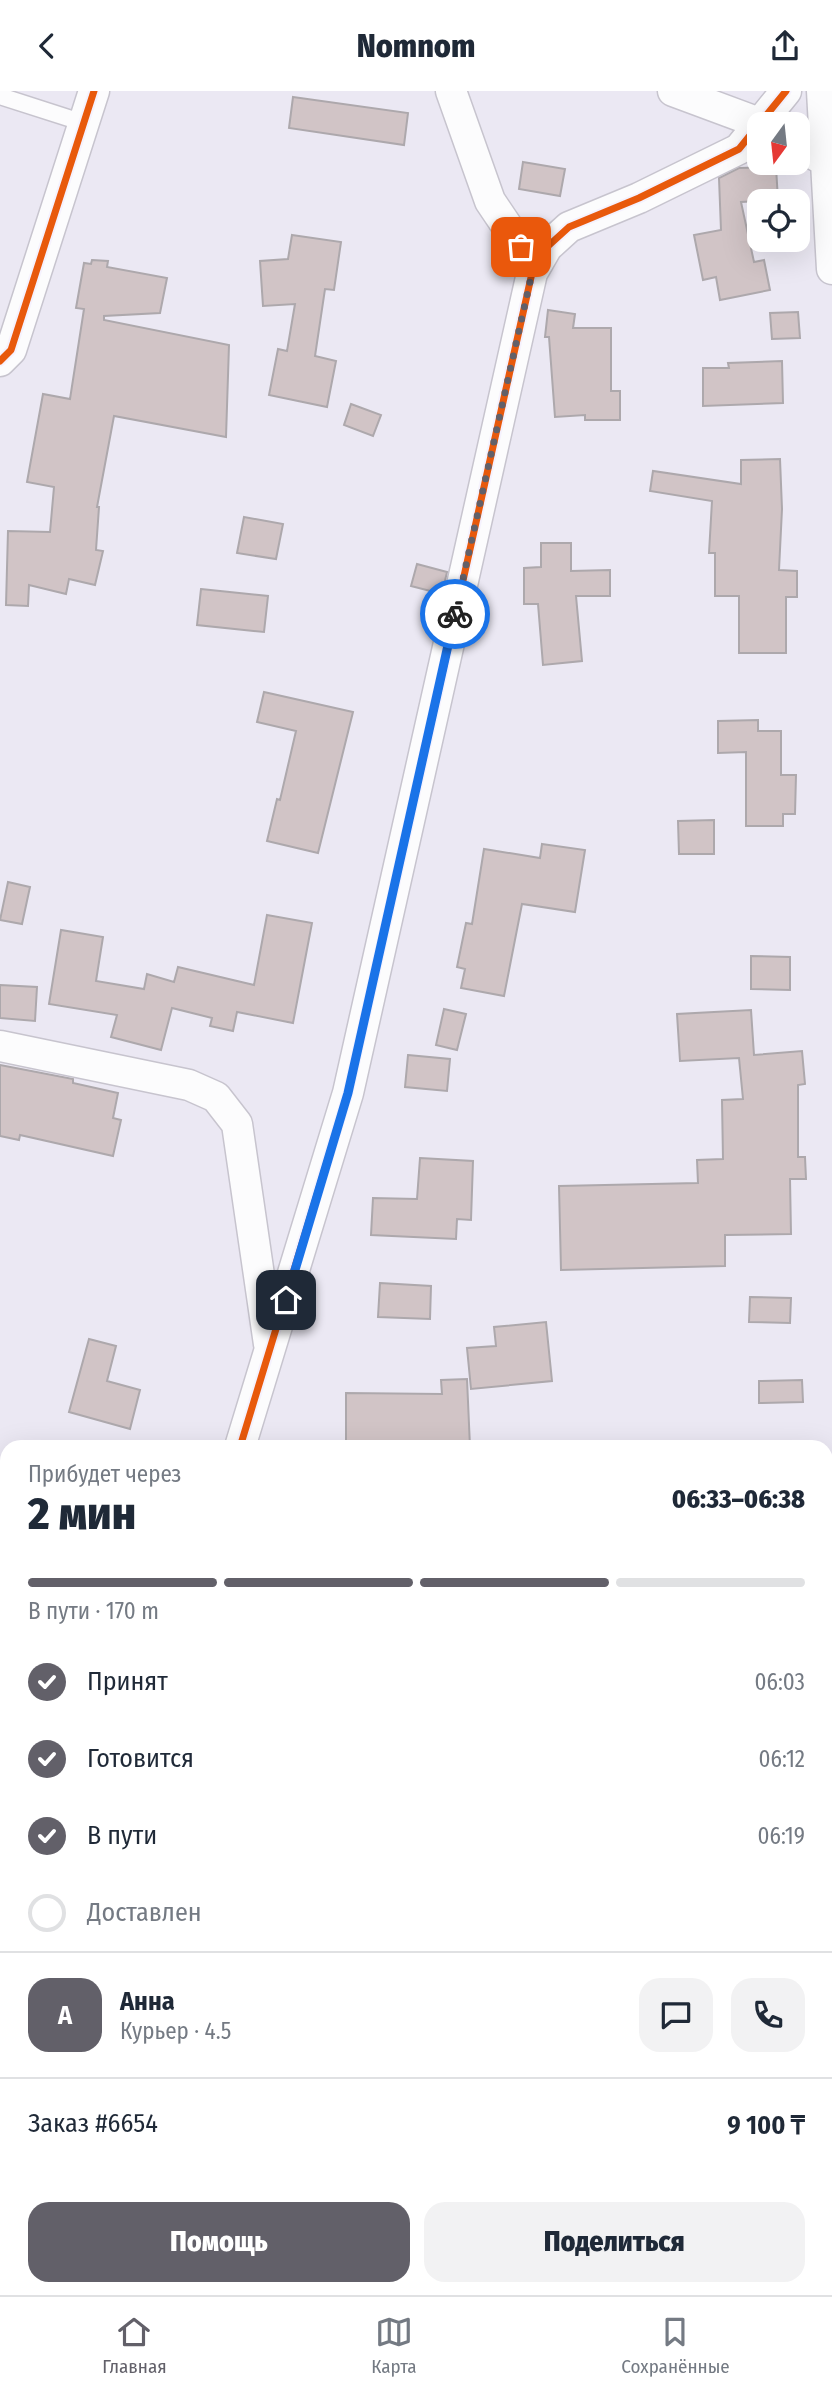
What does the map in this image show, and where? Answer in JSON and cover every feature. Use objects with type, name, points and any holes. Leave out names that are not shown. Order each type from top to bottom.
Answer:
[{"type":"street","points":[[0,361],[11,350],[94,91]]},
{"type":"street","points":[[450,91],[490,201],[521,247],[532,273]]},
{"type":"street","points":[[673,91],[747,119]]},
{"type":"street","points":[[770,112],[786,91]]},
{"type":"street","points":[[822,91],[832,269]]},
{"type":"street","points":[[242,1440],[348,1093],[532,273],[547,247],[569,227],[639,198],[739,149],[747,140]]},
{"type":"street","points":[[810,152],[827,162]]},
{"type":"street","points":[[0,1046],[189,1085],[216,1097],[237,1124],[270,1351]]},
{"type":"lane","points":[[0,96],[84,123]]},
{"type":"building","points":[[293,97],[408,113],[404,145],[289,128]]},
{"type":"building","points":[[523,162],[565,169],[560,196],[519,189]]},
{"type":"building","points":[[739,168],[747,168],[747,175],[776,175],[777,189],[747,189],[747,202],[741,202],[747,230],[747,252],[752,252],[754,262],[764,260],[770,290],[720,300],[716,277],[703,280],[694,235],[721,230],[719,178]]},
{"type":"building","points":[[292,235],[341,242],[334,290],[325,289],[315,356],[336,361],[327,407],[269,395],[278,349],[287,351],[295,304],[263,306],[260,261],[288,259]]},
{"type":"building","points":[[92,260],[108,261],[107,267],[167,278],[160,313],[104,316],[104,320],[229,345],[226,437],[114,416],[97,507],[96,550],[103,551],[95,585],[69,579],[66,594],[29,585],[28,606],[6,605],[8,531],[50,532],[54,487],[27,482],[43,394],[70,399],[84,309],[76,308],[84,263],[91,264]]},
{"type":"building","points":[[548,310],[575,314],[573,328],[611,328],[611,391],[620,391],[620,420],[585,420],[585,415],[555,417],[549,337],[545,337]]},
{"type":"building","points":[[798,312],[800,338],[772,339],[770,313]]},
{"type":"building","points":[[782,361],[783,403],[703,406],[703,368],[729,368],[728,363]]},
{"type":"building","points":[[351,404],[381,415],[373,436],[344,425]]},
{"type":"building","points":[[780,459],[782,509],[779,570],[797,571],[797,597],[786,597],[786,653],[739,653],[739,596],[715,596],[715,553],[709,553],[712,501],[650,491],[653,471],[741,484],[741,460]]},
{"type":"building","points":[[244,517],[283,524],[276,559],[237,553]]},
{"type":"building","points":[[541,543],[571,543],[571,571],[610,570],[610,596],[576,596],[582,661],[543,665],[538,604],[524,604],[524,568],[541,567]]},
{"type":"building","points":[[417,564],[447,572],[442,594],[411,586]]},
{"type":"building","points":[[201,589],[268,596],[264,632],[197,625]]},
{"type":"building","points":[[264,692],[353,712],[318,853],[267,841],[277,799],[280,800],[296,731],[257,722]]},
{"type":"building","points":[[758,720],[758,731],[781,731],[781,775],[796,775],[795,814],[783,814],[783,826],[746,826],[746,752],[718,753],[718,721]]},
{"type":"building","points":[[714,820],[714,854],[679,854],[678,821]]},
{"type":"building","points":[[542,844],[585,850],[575,912],[522,904],[504,996],[461,988],[465,969],[457,967],[466,923],[472,924],[484,849],[540,858]]},
{"type":"building","points":[[8,882],[30,887],[22,924],[0,920]]},
{"type":"building","points":[[267,915],[312,923],[293,1023],[237,1012],[233,1031],[210,1026],[212,1018],[172,1008],[161,1050],[111,1037],[117,1015],[49,1004],[61,930],[103,937],[96,981],[144,989],[147,974],[174,982],[178,967],[254,985]]},
{"type":"building","points":[[751,956],[790,957],[790,990],[751,989]]},
{"type":"building","points":[[0,985],[37,987],[35,1021],[0,1018]]},
{"type":"building","points":[[444,1009],[466,1014],[457,1050],[436,1045]]},
{"type":"building","points":[[751,1010],[754,1055],[802,1051],[805,1084],[798,1085],[798,1157],[805,1157],[806,1179],[790,1179],[791,1234],[725,1235],[725,1266],[561,1270],[559,1186],[698,1183],[697,1160],[723,1159],[722,1100],[743,1099],[739,1058],[680,1061],[677,1014]]},
{"type":"building","points":[[408,1055],[450,1059],[447,1091],[405,1087]]},
{"type":"building","points":[[0,1065],[73,1079],[73,1083],[118,1093],[113,1118],[121,1120],[113,1156],[20,1135],[19,1140],[0,1136]]},
{"type":"building","points":[[420,1158],[473,1161],[471,1220],[457,1219],[456,1239],[371,1235],[373,1198],[417,1199]]},
{"type":"building","points":[[380,1283],[431,1286],[430,1319],[378,1317]]},
{"type":"building","points":[[750,1297],[791,1298],[790,1323],[749,1322]]},
{"type":"building","points":[[546,1322],[552,1381],[471,1389],[467,1348],[496,1346],[494,1327]]},
{"type":"building","points":[[89,1339],[116,1346],[107,1381],[140,1390],[130,1429],[69,1412]]},
{"type":"building","points":[[467,1379],[470,1440],[346,1440],[346,1393],[442,1394],[441,1380]]},
{"type":"building","points":[[802,1380],[803,1402],[759,1403],[759,1381]]},
{"type":"cycle path","points":[[0,361],[11,350],[94,91]]},
{"type":"cycle path","points":[[242,1440],[348,1093],[532,273],[547,247],[569,227],[639,198],[739,149],[786,91]]},
{"type":"way so far","points":[[455,614],[532,273],[521,247]]},
{"type":"route","points":[[286,1300],[348,1093],[455,614]]}]
